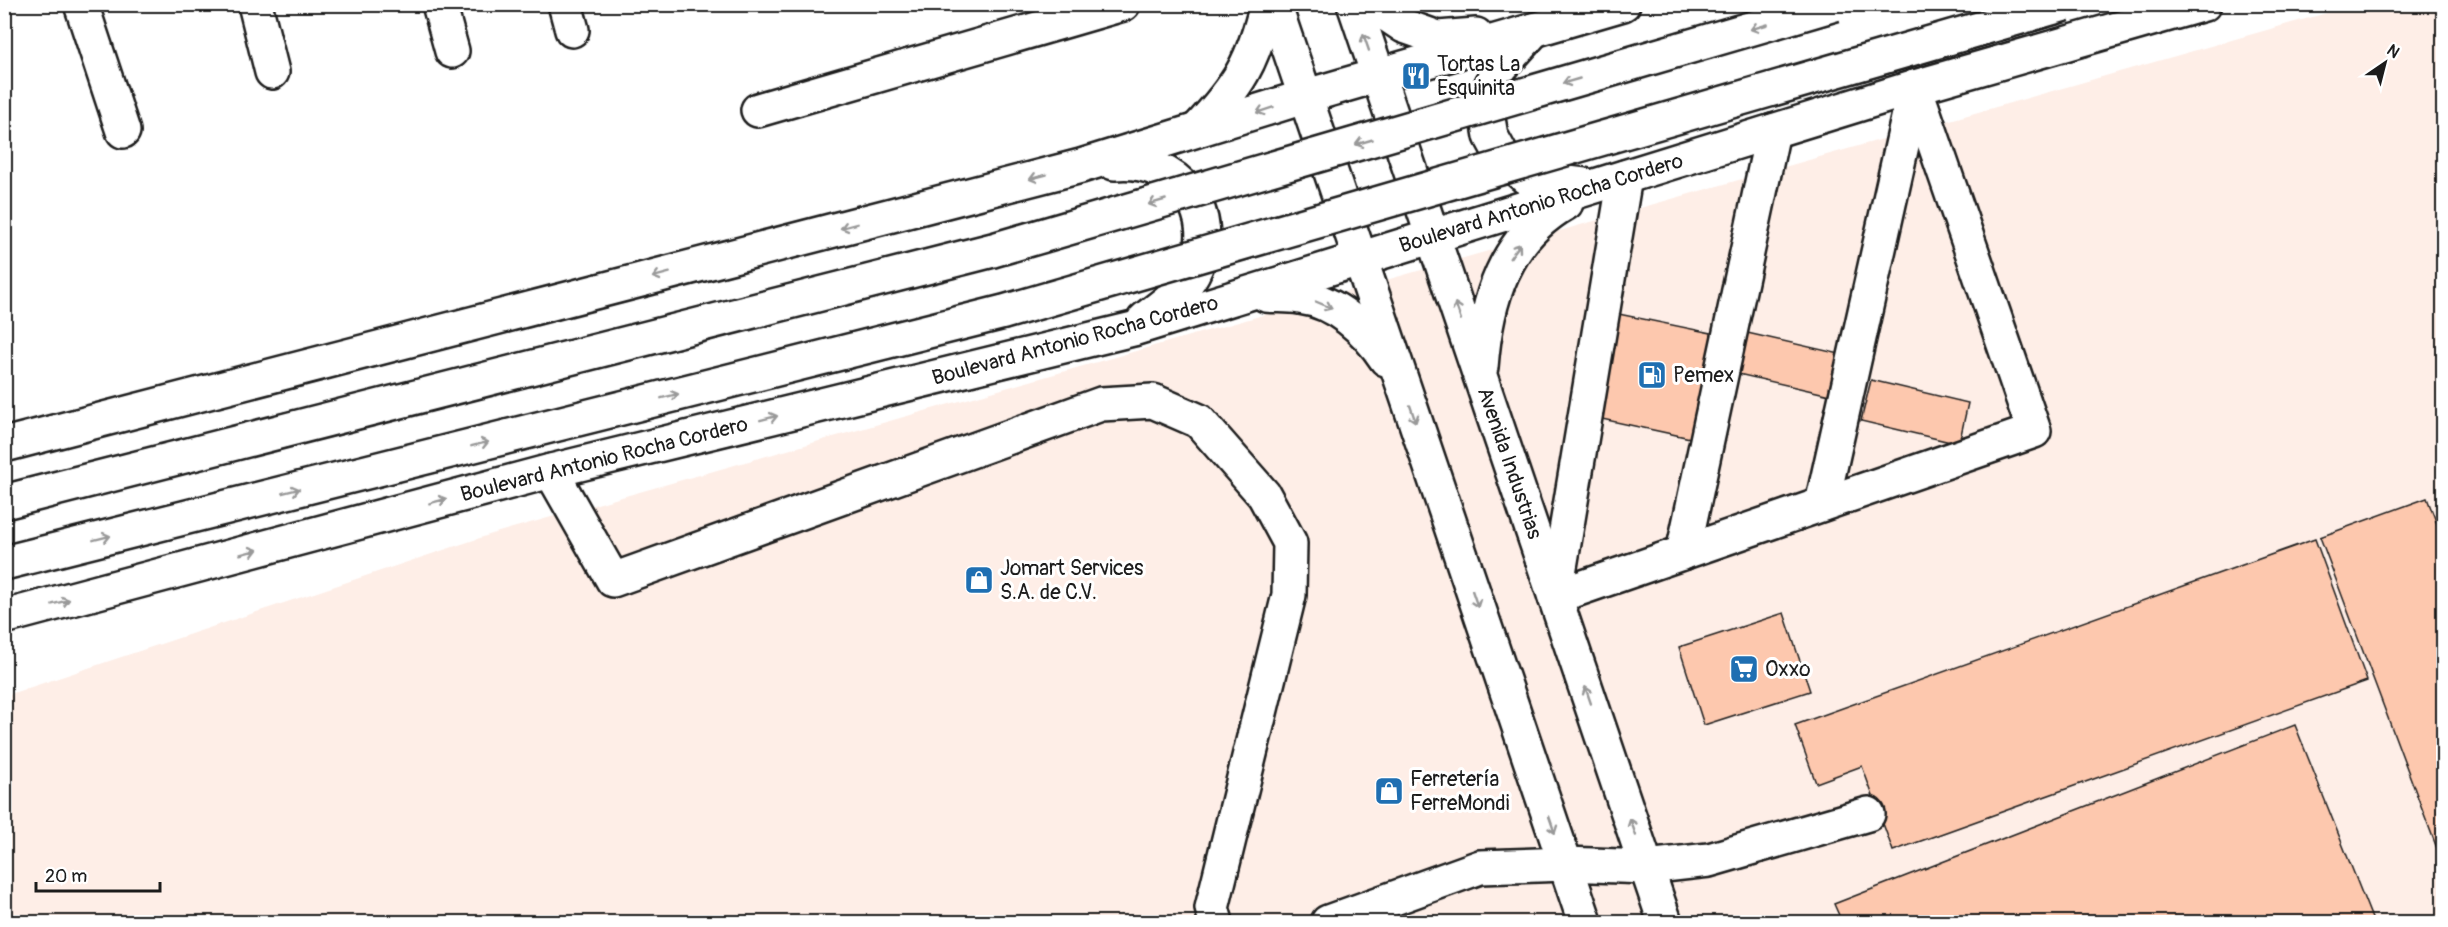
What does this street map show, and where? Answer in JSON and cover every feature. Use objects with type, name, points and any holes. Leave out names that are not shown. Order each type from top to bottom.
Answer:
[{"type":"main road","points":[[81,4],[123,131]]},
{"type":"main road","points":[[255,4],[272,72]]},
{"type":"main road","points":[[439,4],[452,51]]},
{"type":"main road","points":[[758,110],[1123,4]]},
{"type":"main road","points":[[1195,132],[1229,96],[1247,67],[1267,4]]},
{"type":"main road","points":[[1274,4],[1359,260],[1586,922]]},
{"type":"main road","name":"Avenida Industrias","points":[[1354,4],[1665,922]]},
{"type":"main road","points":[[1371,4],[1404,26],[1438,38],[1534,30]]},
{"type":"main road","points":[[4,445],[1081,166],[1306,96],[1623,4]]},
{"type":"main road","points":[[4,502],[993,250],[1835,4]]},
{"type":"main road","name":"Boulevard Antonio Rocha Cordero","points":[[4,562],[1004,312],[2065,4]]},
{"type":"main road","name":"Boulevard Antonio Rocha Cordero","points":[[4,617],[551,471],[1133,329],[1915,87],[2204,4]]},
{"type":"main road","points":[[1534,30],[1500,68],[1490,88],[1486,113],[1491,136],[1503,158],[1527,178],[1594,186]]},
{"type":"main road","points":[[1625,177],[1555,597],[2034,431],[1915,87]]},
{"type":"main road","points":[[1822,504],[1915,87]]},
{"type":"main road","points":[[1683,553],[1773,131]]},
{"type":"main road","points":[[1081,166],[1128,161],[1149,164],[1169,173],[1186,188],[1198,207],[1203,228],[1202,253],[1192,275],[1176,293],[1133,329]]},
{"type":"main road","points":[[1490,407],[1480,373],[1483,336],[1491,300],[1505,265],[1528,232],[1549,212],[1594,186]]},
{"type":"main road","points":[[1246,294],[1300,297],[1327,304],[1357,325],[1382,353],[1402,384]]},
{"type":"main road","points":[[551,471],[613,580],[1101,404],[1153,401],[1199,421],[1264,495],[1290,543],[1288,595],[1212,908],[1216,922]]},
{"type":"main road","points":[[1328,922],[1480,867],[1566,864],[1646,867],[1709,860],[1868,814]]},
{"type":"shaded area","points":[[2355,5],[2443,5],[2443,922],[5,922],[4,696],[495,533]]},
{"type":"building","name":"Pemex","points":[[1609,312],[1716,334],[1695,439],[1588,416]]},
{"type":"building","name":"Pemex","points":[[1743,332],[1840,354],[1830,395],[1734,373]]},
{"type":"building","points":[[1871,380],[1968,403],[1959,444],[1861,421]]},
{"type":"building","points":[[2427,498],[2444,542],[2444,867],[2320,537]]},
{"type":"building","points":[[2315,539],[2367,681],[1893,851],[1862,766],[1816,783],[1795,725]]},
{"type":"building","name":"Oxxo","points":[[1784,613],[1810,691],[1704,725],[1679,647]]},
{"type":"building","points":[[2295,725],[2373,921],[1842,922],[1834,904]]},
{"type":"place","name":"Tortas La Esquinita","points":[[1416,76]]},
{"type":"place","name":"Pemex","points":[[1652,375]]},
{"type":"place","name":"Jomart Services S.A. de C.V.","points":[[979,580]]},
{"type":"place","name":"Oxxo","points":[[1744,669]]},
{"type":"place","name":"Ferretería FerreMondi","points":[[1389,791]]}]
